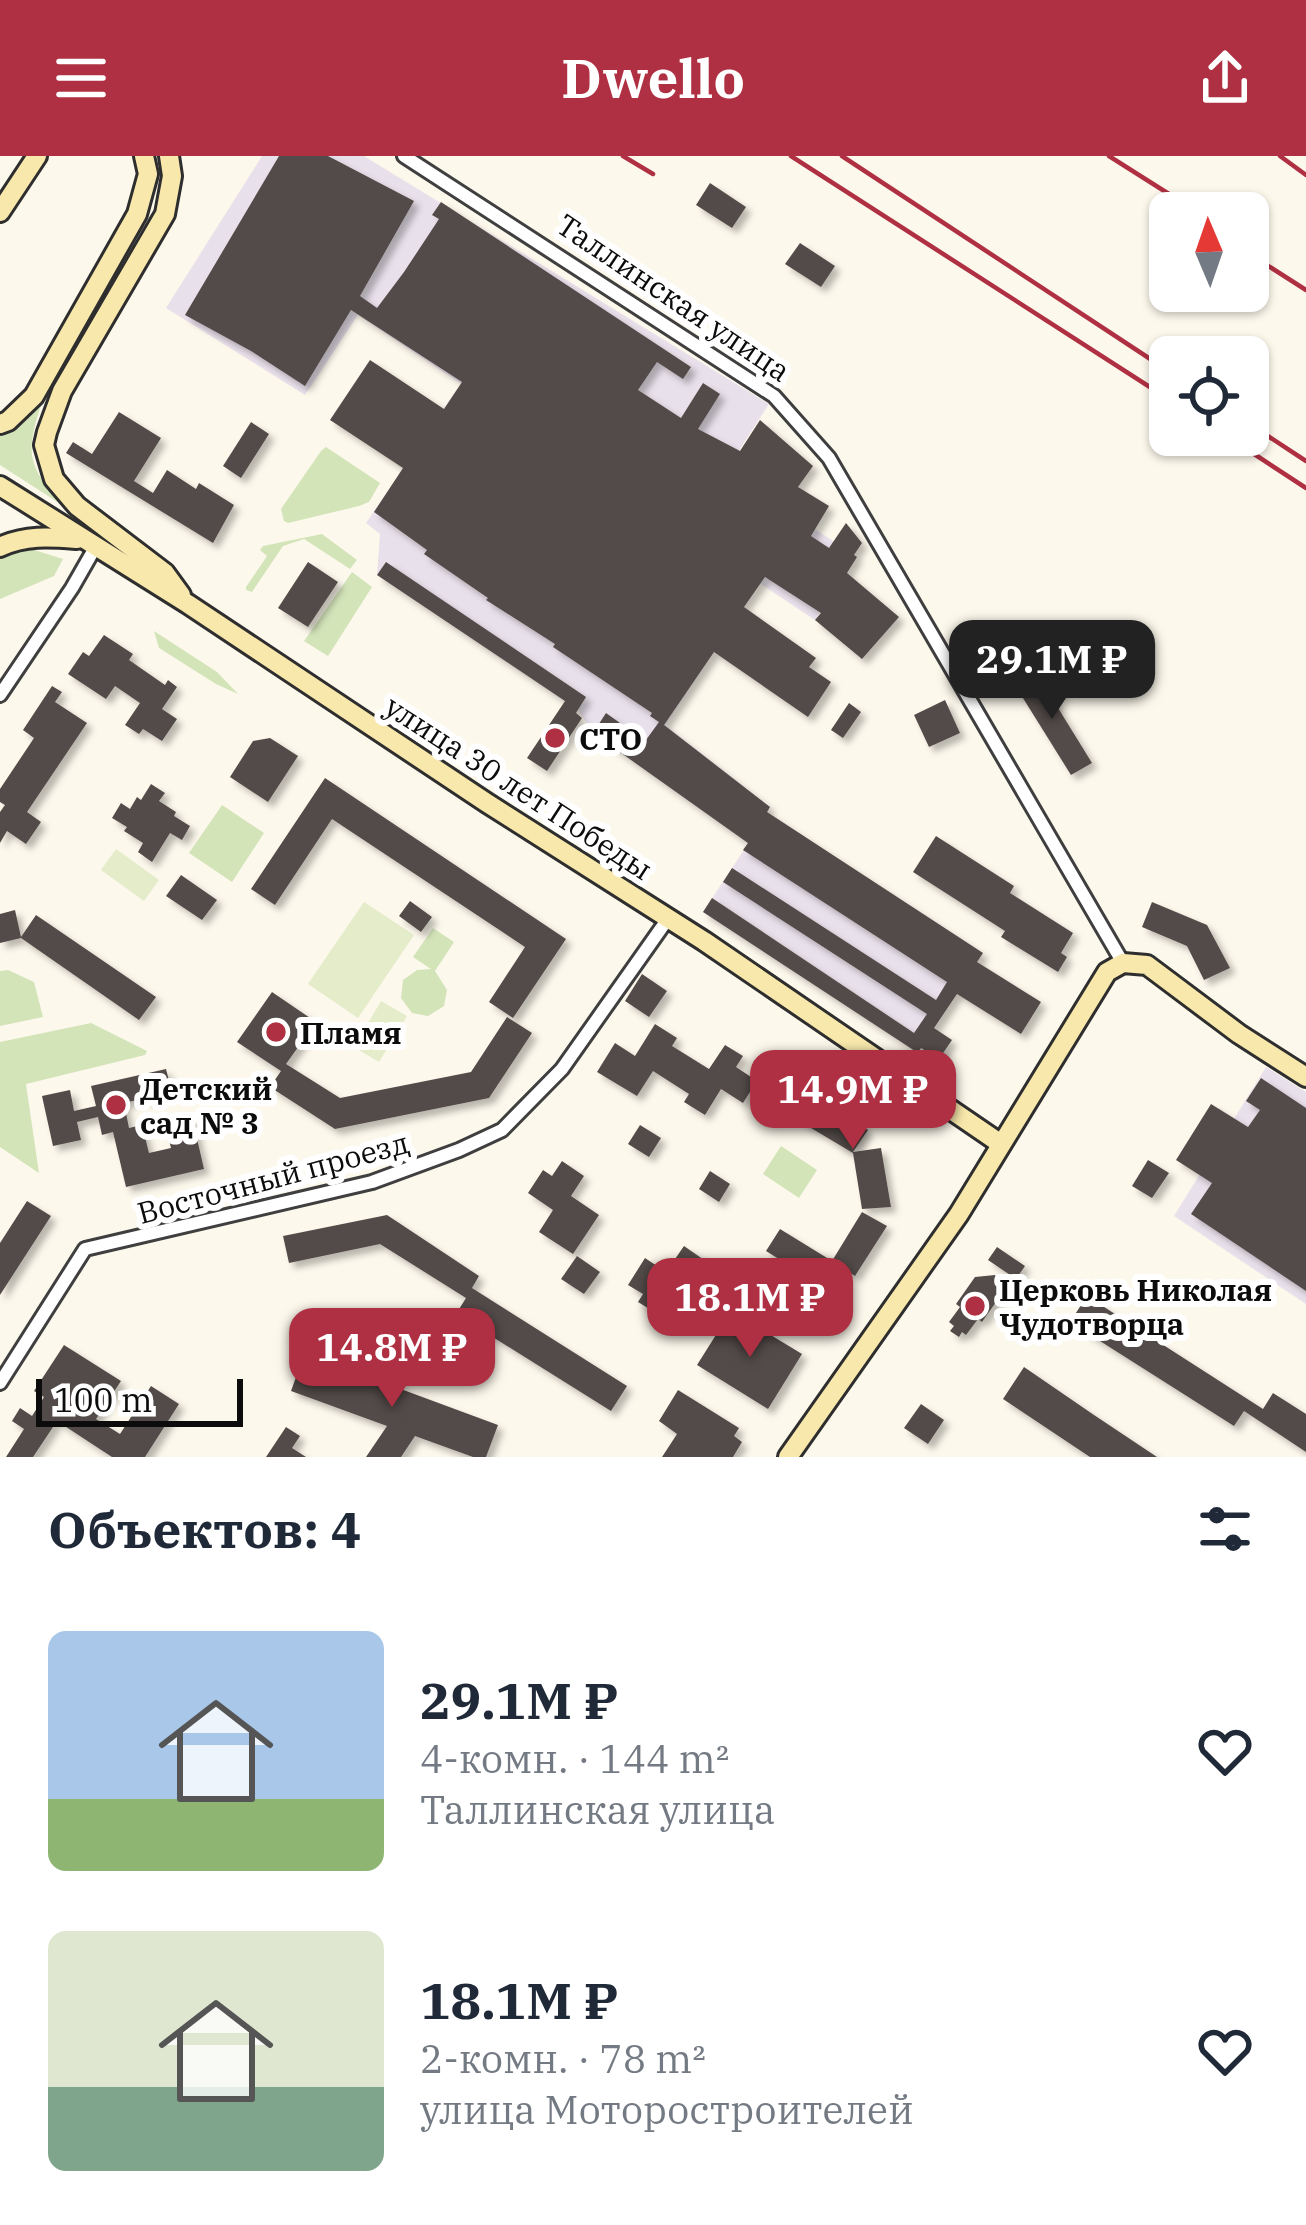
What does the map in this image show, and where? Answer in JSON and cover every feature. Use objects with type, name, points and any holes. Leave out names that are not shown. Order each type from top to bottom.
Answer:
[{"type":"street","points":[[0,212],[37,156]]},
{"type":"street","points":[[0,424],[34,396],[137,214],[148,174],[144,156]]},
{"type":"street","points":[[169,156],[172,176],[164,214],[62,392],[44,445],[54,479],[77,506],[165,572],[188,604]]},
{"type":"street","name":"Таллинская улица","points":[[404,156],[774,396],[829,458],[1123,963]]},
{"type":"street","name":"улица 30 лет Победы","points":[[0,486],[704,941],[1001,1144]]},
{"type":"street","points":[[0,548],[44,536],[91,543],[72,588],[0,695]]},
{"type":"street","name":"Восточный проезд","points":[[0,1382],[85,1250],[372,1183],[502,1130],[562,1069],[667,920]]},
{"type":"street","points":[[788,1457],[959,1214],[1108,972],[1123,963],[1147,965],[1306,1077]]},
{"type":"shaded area","points":[[262,156],[364,156],[769,404],[726,470],[857,557],[815,620],[358,315],[305,395],[166,308]]},
{"type":"shaded area","points":[[457,389],[755,591],[665,725],[770,807],[767,813],[983,953],[918,1053],[703,912],[763,821],[745,841],[593,733],[578,710],[377,575],[380,534],[366,523]]},
{"type":"shaded area","points":[[1266,1067],[1306,1092],[1306,1304],[1174,1216]]},
{"type":"green space","points":[[38,403],[33,459],[62,505],[0,465],[0,436],[23,421]]},
{"type":"green space","points":[[326,447],[380,483],[369,502],[359,506],[284,521],[281,509]]},
{"type":"green space","points":[[322,534],[357,560],[350,569],[304,539],[283,546],[252,592],[246,590],[267,556],[260,550],[263,546]]},
{"type":"green space","points":[[31,549],[63,559],[54,576],[0,599],[0,557]]},
{"type":"green space","points":[[352,572],[372,587],[328,656],[304,641]]},
{"type":"green space","points":[[154,631],[217,672],[238,694],[159,648]]},
{"type":"green space","points":[[222,805],[264,833],[232,882],[189,853]]},
{"type":"green space","points":[[116,849],[159,880],[144,901],[101,870]]},
{"type":"green space","points":[[364,902],[414,935],[358,1018],[308,984]]},
{"type":"green space","points":[[433,928],[454,942],[435,971],[447,990],[444,1006],[428,1016],[412,1013],[401,998],[403,980],[417,970],[431,969],[413,957]]},
{"type":"green space","points":[[0,971],[34,982],[43,1017],[0,1026]]},
{"type":"green space","points":[[381,1001],[407,1016],[379,1062],[354,1047]]},
{"type":"green space","points":[[91,1023],[147,1051],[26,1084],[39,1173],[0,1147],[0,1042]]},
{"type":"green space","points":[[781,1146],[817,1170],[799,1198],[763,1174]]},
{"type":"building","points":[[279,156],[328,156],[414,201],[360,296],[377,308],[439,219],[432,215],[441,202],[691,367],[683,379],[657,362],[638,390],[681,418],[703,383],[720,394],[698,429],[740,451],[760,420],[813,466],[798,487],[829,506],[811,536],[829,548],[846,523],[862,543],[847,573],[899,617],[862,659],[815,620],[821,613],[765,577],[744,607],[816,658],[809,667],[831,682],[808,717],[714,652],[664,725],[770,807],[767,812],[983,953],[977,962],[1041,1002],[1021,1034],[957,994],[934,1028],[952,1040],[939,1059],[921,1048],[918,1053],[703,912],[712,898],[914,1033],[927,1014],[723,882],[732,868],[936,1000],[947,982],[743,850],[748,843],[593,733],[606,713],[627,728],[638,751],[659,722],[553,647],[555,644],[486,600],[374,512],[403,468],[330,420],[370,360],[444,409],[462,382],[351,310],[305,386],[185,315]]},
{"type":"building","points":[[710,183],[746,207],[732,228],[696,205]]},
{"type":"building","points":[[800,243],[835,266],[821,287],[785,264]]},
{"type":"building","points":[[119,412],[161,438],[134,481],[153,493],[167,470],[234,505],[213,543],[66,453],[73,442],[92,454]]},
{"type":"building","points":[[251,422],[269,434],[241,478],[223,466]]},
{"type":"building","points":[[308,562],[338,582],[308,627],[278,608]]},
{"type":"building","points":[[386,562],[586,697],[576,713],[582,718],[547,771],[527,758],[565,701],[377,575]]},
{"type":"building","points":[[104,635],[133,654],[129,660],[165,685],[168,680],[177,687],[162,709],[177,719],[162,741],[125,725],[140,703],[115,686],[106,699],[68,674],[83,652],[89,656]]},
{"type":"building","points":[[1034,669],[1092,763],[1071,775],[1013,682]]},
{"type":"building","points":[[52,686],[62,692],[55,702],[87,723],[27,812],[41,822],[26,844],[7,831],[0,843],[0,812],[5,805],[0,802],[0,789],[34,738],[23,730]]},
{"type":"building","points":[[945,700],[960,733],[929,747],[914,715]]},
{"type":"building","points":[[849,703],[861,712],[843,738],[831,730]]},
{"type":"building","points":[[270,738],[298,756],[268,802],[230,777],[253,741]]},
{"type":"building","points":[[325,778],[566,939],[513,1018],[489,1002],[525,947],[332,819],[275,905],[251,889]]},
{"type":"building","points":[[151,784],[165,793],[159,801],[190,826],[182,840],[170,833],[152,862],[138,852],[143,843],[112,818],[121,803],[130,809],[137,797],[141,800]]},
{"type":"building","points":[[936,836],[1014,886],[1010,893],[1073,933],[1061,953],[1067,957],[1058,972],[1001,937],[1005,931],[913,872]]},
{"type":"building","points":[[181,875],[217,900],[202,920],[166,896]]},
{"type":"building","points":[[410,901],[432,917],[421,932],[399,916]]},
{"type":"building","points":[[1152,902],[1207,925],[1230,968],[1204,980],[1187,946],[1142,927]]},
{"type":"building","points":[[15,910],[21,937],[36,915],[156,997],[139,1020],[21,938],[0,943],[0,914]]},
{"type":"building","points":[[642,974],[667,991],[649,1017],[625,1001]]},
{"type":"building","points":[[272,992],[316,1022],[286,1064],[340,1098],[471,1072],[507,1017],[532,1033],[489,1098],[335,1129],[270,1087],[281,1071],[237,1042]]},
{"type":"building","points":[[655,1024],[677,1038],[672,1046],[709,1069],[725,1045],[743,1056],[736,1067],[757,1081],[743,1103],[721,1089],[705,1115],[684,1102],[689,1094],[653,1071],[637,1096],[597,1072],[615,1043],[635,1056]]},
{"type":"building","points":[[166,1069],[172,1092],[124,1103],[129,1128],[142,1125],[149,1153],[171,1148],[165,1123],[192,1117],[204,1169],[126,1187],[113,1132],[102,1135],[98,1117],[77,1122],[81,1140],[53,1146],[42,1096],[70,1090],[74,1111],[96,1106],[91,1086]]},
{"type":"building","points":[[1261,1078],[1306,1108],[1306,1291],[1191,1214],[1212,1183],[1176,1160],[1211,1104],[1248,1127],[1260,1110],[1246,1101]]},
{"type":"building","points":[[817,1097],[868,1130],[853,1152],[881,1148],[891,1207],[862,1209],[853,1153],[801,1122]]},
{"type":"building","points":[[640,1125],[661,1138],[649,1157],[628,1144]]},
{"type":"building","points":[[1148,1160],[1169,1173],[1152,1198],[1132,1186]]},
{"type":"building","points":[[562,1161],[584,1176],[571,1196],[599,1215],[573,1254],[539,1232],[553,1210],[528,1193],[543,1170],[552,1176]]},
{"type":"building","points":[[710,1171],[730,1184],[719,1202],[699,1189]]},
{"type":"building","points":[[27,1201],[51,1216],[0,1295],[0,1243]]},
{"type":"building","points":[[862,1212],[887,1226],[855,1276],[847,1271],[820,1276],[816,1282],[766,1251],[780,1229],[832,1261]]},
{"type":"building","points":[[387,1215],[479,1276],[472,1288],[627,1386],[611,1411],[456,1314],[466,1298],[380,1244],[289,1263],[283,1236]]},
{"type":"building","points":[[684,1246],[707,1262],[699,1273],[714,1283],[703,1299],[680,1285],[661,1316],[638,1302],[643,1294],[628,1285],[645,1258],[666,1272]]},
{"type":"building","points":[[997,1247],[1025,1266],[1016,1279],[988,1260]]},
{"type":"building","points":[[577,1256],[600,1272],[584,1294],[561,1279]]},
{"type":"building","name":"Церковь Николая Чудотворца","points":[[995,1275],[1001,1295],[982,1322],[978,1319],[959,1337],[950,1331],[954,1326],[949,1322],[960,1307],[956,1304],[975,1277]]},
{"type":"building","points":[[1087,1296],[1263,1409],[1273,1393],[1306,1414],[1306,1452],[1244,1411],[1234,1426],[1070,1322]]},
{"type":"building","points":[[731,1311],[802,1354],[768,1409],[697,1365]]},
{"type":"building","points":[[64,1345],[121,1381],[96,1419],[120,1434],[151,1386],[179,1404],[145,1457],[112,1457],[57,1421],[33,1457],[6,1457],[24,1429],[12,1421],[20,1408],[32,1416],[44,1397],[34,1391]]},
{"type":"building","points":[[298,1351],[498,1425],[486,1457],[473,1457],[415,1436],[401,1457],[366,1457],[387,1426],[291,1391],[300,1366],[293,1363]]},
{"type":"building","points":[[1024,1367],[1157,1457],[1090,1457],[1003,1399]]},
{"type":"building","points":[[678,1390],[739,1428],[734,1436],[742,1442],[733,1457],[662,1457],[677,1434],[659,1421]]},
{"type":"building","points":[[921,1404],[944,1420],[928,1444],[904,1428]]},
{"type":"building","points":[[286,1427],[300,1436],[292,1448],[306,1457],[266,1457]]},
{"type":"railway","points":[[623,156],[653,174]]},
{"type":"railway","points":[[791,156],[1149,386]]},
{"type":"railway","points":[[842,156],[1149,358]]},
{"type":"railway","points":[[1109,156],[1166,192]]},
{"type":"railway","points":[[1280,156],[1306,175]]},
{"type":"railway","points":[[1269,266],[1306,290]]},
{"type":"railway","points":[[1269,437],[1306,461]]},
{"type":"railway","points":[[1257,456],[1306,488]]},
{"type":"place","name":"СТО","points":[[555,738]]},
{"type":"place","name":"Пламя","points":[[276,1032]]},
{"type":"place","name":"Детский сад № 3","points":[[116,1105]]},
{"type":"place","name":"Церковь Николая Чудотворца","points":[[975,1306]]}]
